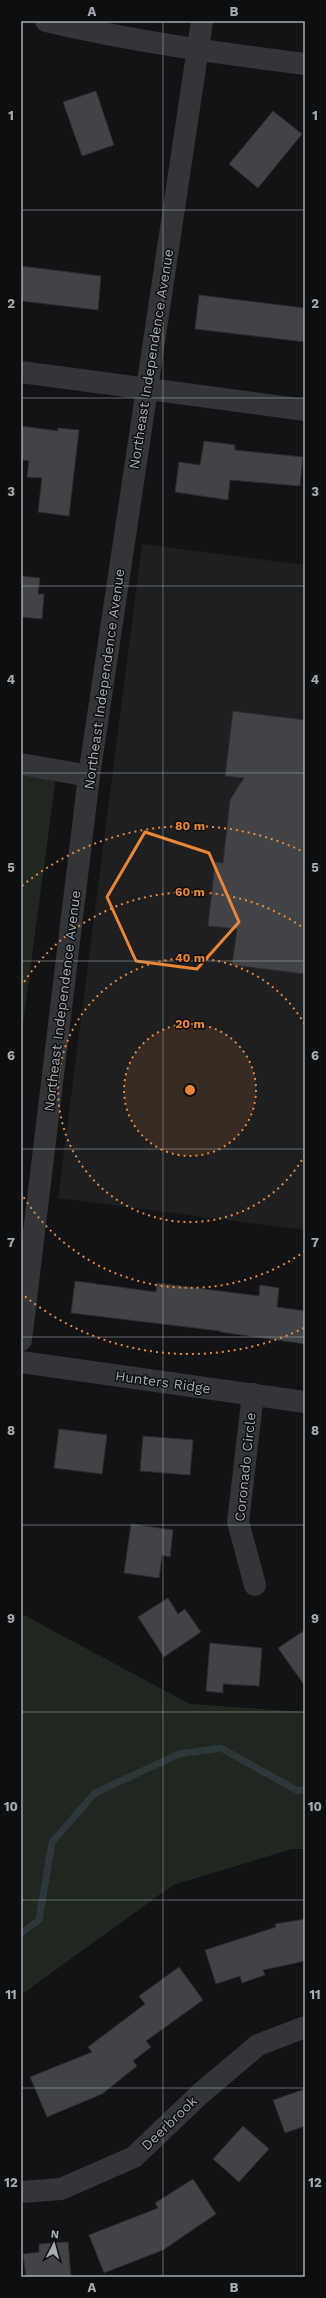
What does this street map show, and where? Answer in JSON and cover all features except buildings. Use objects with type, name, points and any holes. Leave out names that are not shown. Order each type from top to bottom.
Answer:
[{"type":"street","points":[[46,21],[93,32],[198,50],[305,64]]},
{"type":"street","name":"Northeast Independence Avenue","points":[[21,1340],[89,776],[202,21]]},
{"type":"street","points":[[21,372],[305,410]]},
{"type":"street","points":[[21,764],[89,776]]},
{"type":"street","name":"Hunters Ridge","points":[[21,1362],[305,1402]]},
{"type":"street","name":"Coronado Circle","points":[[253,1394],[238,1522],[255,1585]]},
{"type":"street","name":"Deerbrook","points":[[21,2192],[61,2189],[134,2157],[200,2094],[258,2045],[305,2027]]},
{"type":"highlighted area","points":[[145,832],[209,853],[239,922],[197,969],[136,961],[107,897]]},
{"type":"shaded area","points":[[142,544],[305,565],[305,1230],[58,1198]]},
{"type":"shaded area","points":[[21,764],[56,777],[21,1038]]},
{"type":"shaded area","points":[[22,1614],[190,1704],[305,1712],[305,1849],[292,1849],[173,1885],[21,1995]]},
{"type":"waterway","points":[[21,1933],[39,1920],[52,1842],[95,1793],[179,1754],[221,1748],[298,1791],[305,1789]]}]
